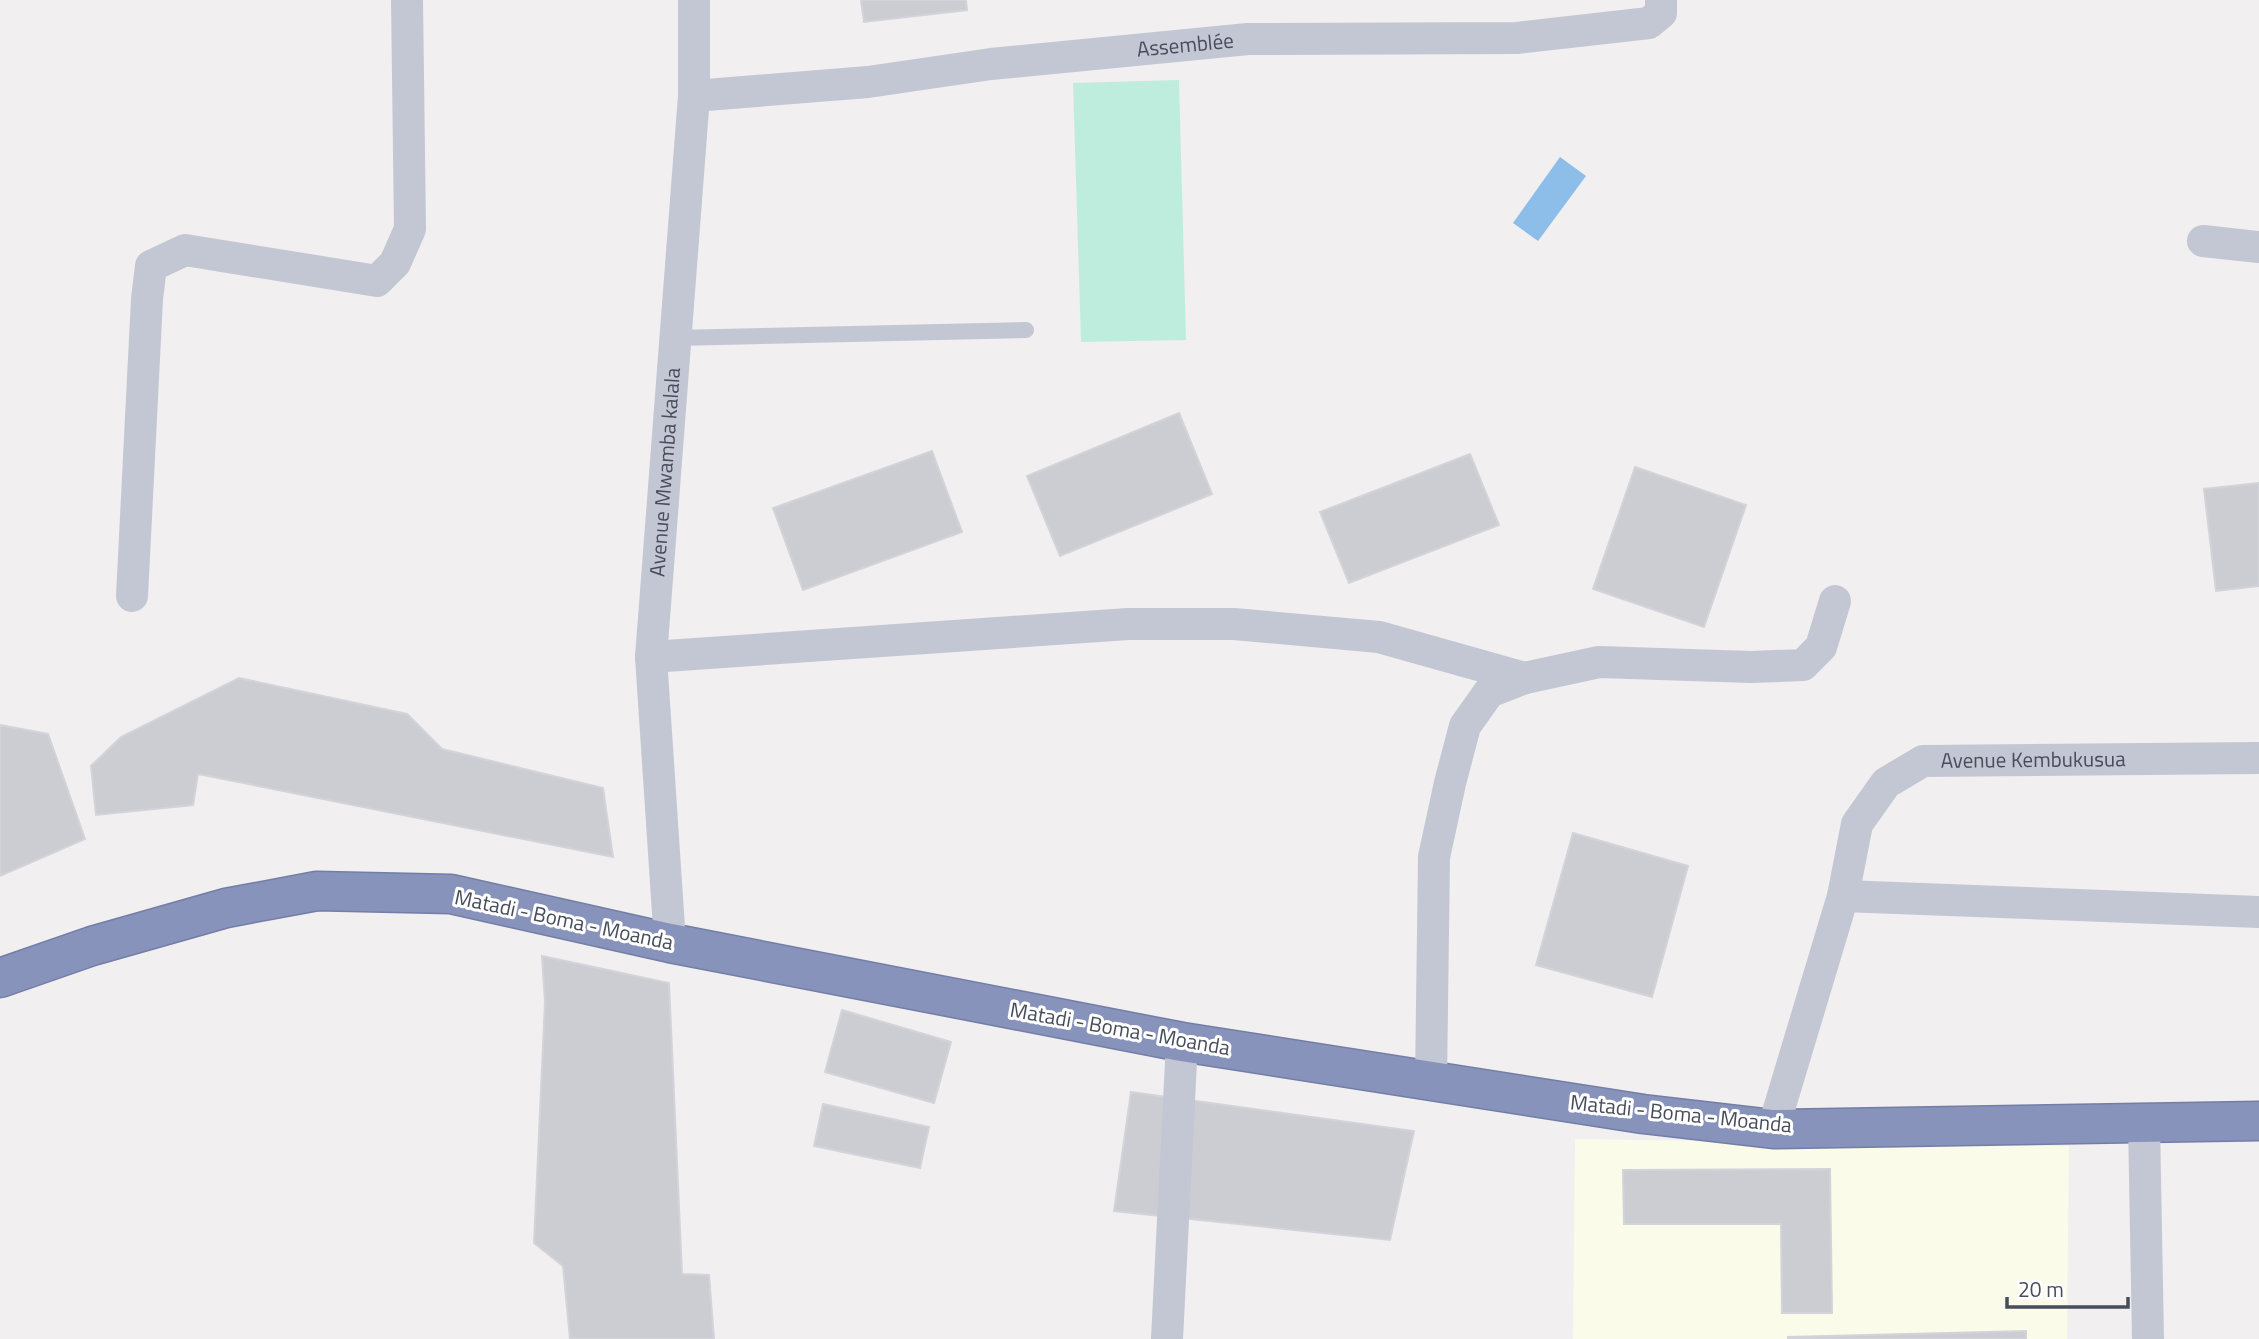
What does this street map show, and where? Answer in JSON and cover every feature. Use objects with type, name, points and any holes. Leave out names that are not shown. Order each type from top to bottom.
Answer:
[{"type":"highway","name":"Matadi - Boma - Moanda","points":[[0,978],[92,946],[226,908],[317,891],[451,894],[670,943],[1182,1042],[1643,1114],[1773,1129],[2259,1121]]},
{"type":"street","points":[[132,596],[151,266],[185,250],[377,281],[395,263],[410,229],[407,0]]},
{"type":"street","name":"Avenue Mwamba kalala","points":[[670,943],[651,657],[694,96],[694,0]]},
{"type":"street","name":"Assemblée","points":[[694,96],[868,82],[991,64],[1248,39],[1517,38],[1649,23],[1661,13],[1661,0]]},
{"type":"street","points":[[2203,241],[2259,247]]},
{"type":"street","points":[[1430,1082],[1434,857],[1465,726],[1489,692],[1525,678],[1599,663],[1737,667],[1803,665],[1821,647],[1835,601]]},
{"type":"street","points":[[651,657],[1128,624],[1234,624],[1379,638],[1525,678]]},
{"type":"street","name":"Avenue Kembukusua","points":[[1773,1129],[1843,896],[1857,824],[1886,783],[1923,761],[2259,758]]},
{"type":"street","points":[[1843,896],[2259,912]]},
{"type":"street","points":[[1167,1339],[1182,1042]]},
{"type":"street","points":[[2144,1123],[2148,1339]]},
{"type":"lane","points":[[675,338],[1027,330]]},
{"type":"shaded area","points":[[1575,1139],[2069,1146],[2067,1339],[1573,1339]]},
{"type":"green space","points":[[1179,80],[1186,340],[1081,342],[1073,83]]},
{"type":"water","points":[[1560,157],[1586,176],[1538,241],[1513,223]]},
{"type":"building","points":[[861,0],[966,0],[967,10],[864,22]]},
{"type":"building","points":[[1179,413],[1212,494],[1060,556],[1027,476]]},
{"type":"building","points":[[932,451],[962,532],[803,590],[773,508]]},
{"type":"building","points":[[1470,454],[1499,525],[1349,583],[1320,512]]},
{"type":"building","points":[[1635,467],[1746,505],[1704,627],[1593,589]]},
{"type":"building","points":[[2259,483],[2259,586],[2216,591],[2204,489]]},
{"type":"building","points":[[239,678],[407,714],[442,749],[603,788],[613,857],[198,774],[193,805],[96,815],[91,766],[121,737]]},
{"type":"building","points":[[0,725],[48,734],[85,839],[0,876]]},
{"type":"building","points":[[1573,833],[1688,866],[1652,997],[1536,965]]},
{"type":"building","points":[[542,956],[669,983],[682,1274],[709,1275],[714,1339],[570,1339],[563,1266],[534,1243],[545,1002]]},
{"type":"building","points":[[842,1010],[951,1042],[934,1103],[825,1072]]},
{"type":"building","points":[[1131,1092],[1414,1131],[1390,1240],[1114,1211]]},
{"type":"building","points":[[823,1104],[929,1127],[920,1168],[814,1146]]},
{"type":"building","points":[[1830,1169],[1832,1313],[1782,1313],[1781,1224],[1624,1224],[1623,1170]]},
{"type":"building","points":[[2026,1331],[2026,1339],[1788,1339],[1788,1337]]}]
